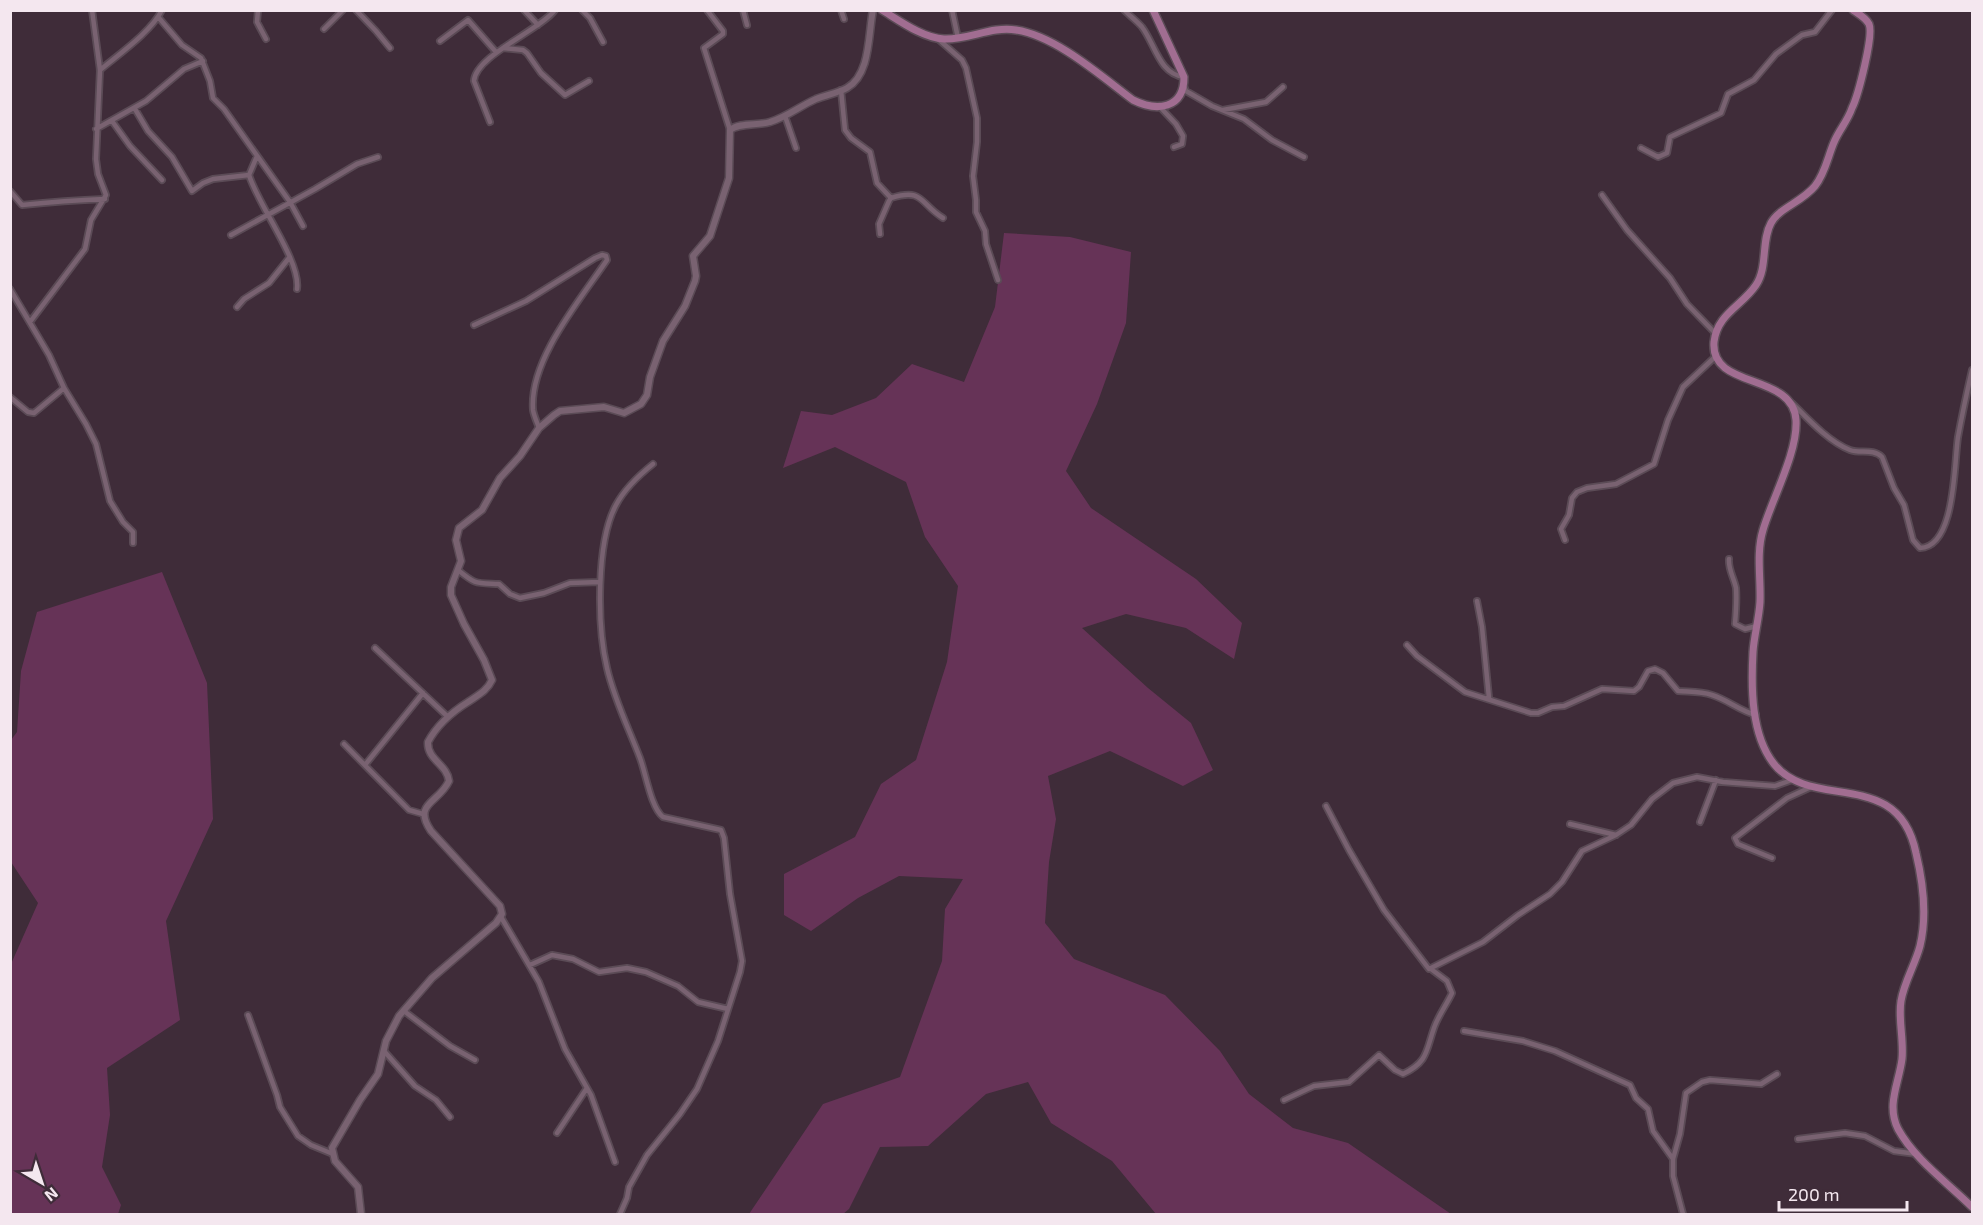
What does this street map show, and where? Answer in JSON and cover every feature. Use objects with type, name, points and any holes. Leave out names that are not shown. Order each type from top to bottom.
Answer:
[{"type":"main road","points":[[882,10],[937,39],[958,38],[1002,28],[1033,34],[1059,46],[1133,100],[1142,104],[1161,106],[1171,104],[1178,98],[1184,86],[1184,77],[1153,10]]},
{"type":"main road","points":[[1853,10],[1868,22],[1871,31],[1861,82],[1852,109],[1835,138],[1819,181],[1804,198],[1776,216],[1769,225],[1758,282],[1726,315],[1714,340],[1716,356],[1725,368],[1776,390],[1791,403],[1796,418],[1795,437],[1762,534],[1759,552],[1759,608],[1753,662],[1753,699],[1761,739],[1774,765],[1792,780],[1875,800],[1897,813],[1909,829],[1916,851],[1921,882],[1923,924],[1920,945],[1900,1004],[1903,1052],[1893,1110],[1899,1129],[1907,1143],[1972,1207]]},
{"type":"street","points":[[30,322],[85,249],[91,220],[106,195],[96,167],[100,70],[92,10]]},
{"type":"street","points":[[100,70],[159,18],[162,10]]},
{"type":"street","points":[[258,10],[257,22],[266,39]]},
{"type":"street","points":[[324,29],[343,10]]},
{"type":"street","points":[[356,10],[390,48]]},
{"type":"street","points":[[524,10],[538,25]]},
{"type":"street","points":[[490,122],[474,78],[496,52],[548,20],[555,10]]},
{"type":"street","points":[[582,10],[590,18],[603,42]]},
{"type":"street","points":[[361,1215],[358,1187],[335,1161],[332,1148],[378,1074],[392,1028],[404,1011],[432,978],[501,917],[502,910],[431,831],[423,814],[425,808],[445,790],[449,781],[445,770],[430,755],[428,742],[448,717],[485,692],[492,680],[451,595],[450,588],[461,561],[456,540],[459,528],[482,510],[501,478],[546,420],[560,411],[604,407],[624,413],[636,408],[645,400],[655,360],[663,341],[685,306],[692,289],[696,276],[693,256],[710,236],[730,169],[730,130],[704,48],[723,34],[723,31],[707,10]]},
{"type":"street","points":[[743,10],[747,25]]},
{"type":"street","points":[[841,10],[844,19]]},
{"type":"street","points":[[730,130],[737,126],[764,124],[853,84],[862,69],[868,48],[873,10]]},
{"type":"street","points":[[952,10],[958,38]]},
{"type":"street","points":[[1124,10],[1141,25],[1155,52],[1169,71],[1174,75],[1184,77]]},
{"type":"street","points":[[1641,148],[1658,157],[1667,153],[1670,138],[1721,113],[1728,94],[1754,80],[1776,54],[1802,35],[1815,32],[1832,10]]},
{"type":"street","points":[[159,18],[182,45],[201,58],[210,81],[213,98],[221,105],[290,202],[303,226]]},
{"type":"street","points":[[440,42],[468,20],[496,52]]},
{"type":"street","points":[[937,39],[958,57],[966,68],[977,118],[973,176],[976,212],[985,231],[986,244],[998,279]]},
{"type":"street","points":[[503,48],[522,50],[527,53],[541,73],[565,95],[589,81]]},
{"type":"street","points":[[96,129],[135,109],[184,69],[203,62]]},
{"type":"street","points":[[1184,86],[1186,91],[1244,119],[1272,140],[1304,157]]},
{"type":"street","points":[[1224,110],[1266,102],[1283,87]]},
{"type":"street","points":[[841,90],[845,130],[851,138],[870,152],[877,183],[891,198]]},
{"type":"street","points":[[1161,106],[1183,136],[1182,144],[1174,147]]},
{"type":"street","points":[[135,109],[148,131],[172,157],[192,191],[207,180],[249,175]]},
{"type":"street","points":[[785,116],[796,148]]},
{"type":"street","points":[[112,121],[130,146],[162,180]]},
{"type":"street","points":[[257,156],[249,175],[289,258],[298,280],[297,289]]},
{"type":"street","points":[[231,235],[357,164],[378,157]]},
{"type":"street","points":[[10,191],[22,205],[40,205],[62,200],[105,199]]},
{"type":"street","points":[[880,234],[878,229],[881,215],[891,198],[903,194],[917,196],[924,200],[943,218]]},
{"type":"street","points":[[1602,195],[1627,230],[1670,278],[1687,304],[1716,334]]},
{"type":"street","points":[[474,325],[515,307],[595,258],[606,256],[606,260],[574,307],[537,373],[533,412],[539,428]]},
{"type":"street","points":[[237,307],[244,299],[269,282],[289,258]]},
{"type":"street","points":[[10,289],[49,355],[64,388],[96,444],[110,501],[123,522],[131,529],[133,543]]},
{"type":"street","points":[[1565,540],[1561,528],[1569,515],[1572,498],[1576,492],[1616,484],[1654,464],[1668,420],[1683,387],[1716,356]]},
{"type":"street","points":[[1791,403],[1844,447],[1853,451],[1878,453],[1882,457],[1888,467],[1894,488],[1905,505],[1913,540],[1920,548],[1925,548],[1936,541],[1940,535],[1951,503],[1957,440],[1972,370]]},
{"type":"street","points":[[10,398],[28,412],[34,413],[64,388]]},
{"type":"street","points":[[620,1215],[629,1187],[647,1155],[697,1089],[718,1041],[742,961],[721,830],[663,817],[657,812],[646,774],[607,667],[601,621],[600,582],[609,526],[616,506],[631,483],[653,464]]},
{"type":"street","points":[[1729,559],[1728,564],[1737,596],[1735,624],[1745,630],[1756,626]]},
{"type":"street","points":[[458,570],[479,585],[499,584],[510,594],[520,597],[544,593],[570,583],[600,582]]},
{"type":"street","points":[[1477,601],[1482,627],[1489,699]]},
{"type":"street","points":[[1407,645],[1417,657],[1465,692],[1507,706],[1538,713],[1570,703],[1596,690],[1609,688],[1635,691],[1648,671],[1655,669],[1663,673],[1680,692],[1696,691],[1712,695],[1732,703],[1745,712],[1756,715]]},
{"type":"street","points":[[375,648],[448,717]]},
{"type":"street","points":[[365,765],[423,693]]},
{"type":"street","points":[[344,744],[409,810],[423,814]]},
{"type":"street","points":[[1431,969],[1483,942],[1557,888],[1582,851],[1616,835],[1631,825],[1652,799],[1673,783],[1697,777],[1774,786],[1792,780]]},
{"type":"street","points":[[1700,822],[1716,780]]},
{"type":"street","points":[[1772,858],[1738,844],[1735,838],[1786,798],[1813,786]]},
{"type":"street","points":[[1284,1100],[1314,1086],[1349,1082],[1380,1055],[1395,1070],[1403,1074],[1418,1066],[1430,1045],[1434,1026],[1452,993],[1448,981],[1426,968],[1384,910],[1326,806]]},
{"type":"street","points":[[1570,824],[1616,835]]},
{"type":"street","points":[[501,917],[530,965],[550,1008],[565,1049],[587,1088],[615,1162]]},
{"type":"street","points":[[530,965],[552,955],[573,959],[599,972],[627,968],[646,972],[678,986],[698,1002],[728,1009]]},
{"type":"street","points":[[404,1011],[450,1046],[476,1060]]},
{"type":"street","points":[[248,1015],[280,1107],[293,1130],[311,1145],[333,1154]]},
{"type":"street","points":[[1464,1031],[1523,1041],[1630,1085],[1636,1098],[1648,1109],[1653,1131],[1673,1159]]},
{"type":"street","points":[[384,1051],[415,1086],[436,1100],[450,1117]]},
{"type":"street","points":[[1683,1215],[1673,1176],[1673,1159],[1680,1134],[1686,1093],[1702,1082],[1710,1080],[1761,1084],[1777,1074]]},
{"type":"street","points":[[557,1133],[587,1088]]},
{"type":"street","points":[[1798,1139],[1845,1133],[1865,1136],[1894,1151],[1917,1154]]},
{"type":"shaded area","points":[[1004,233],[1070,237],[1131,252],[1126,323],[1097,404],[1066,471],[1091,508],[1196,579],[1242,623],[1234,659],[1186,628],[1126,614],[1082,628],[1148,688],[1191,723],[1213,770],[1183,786],[1110,751],[1048,776],[1056,819],[1049,862],[1045,923],[1074,959],[1165,995],[1220,1051],[1249,1094],[1293,1128],[1348,1143],[1451,1214],[1156,1214],[1112,1161],[1051,1123],[1028,1082],[986,1094],[928,1146],[880,1147],[849,1209],[843,1214],[749,1214],[823,1104],[900,1077],[942,961],[945,909],[963,879],[899,876],[858,898],[811,931],[784,915],[784,874],[855,837],[881,784],[916,760],[947,662],[958,586],[925,537],[906,482],[835,447],[783,468],[801,411],[832,415],[876,398],[912,364],[964,382],[995,307]]},
{"type":"shaded area","points":[[162,572],[207,683],[213,819],[166,921],[180,1020],[107,1068],[110,1115],[102,1167],[121,1205],[118,1214],[11,1214],[11,964],[38,903],[11,862],[11,740],[17,732],[21,671],[37,612]]}]
